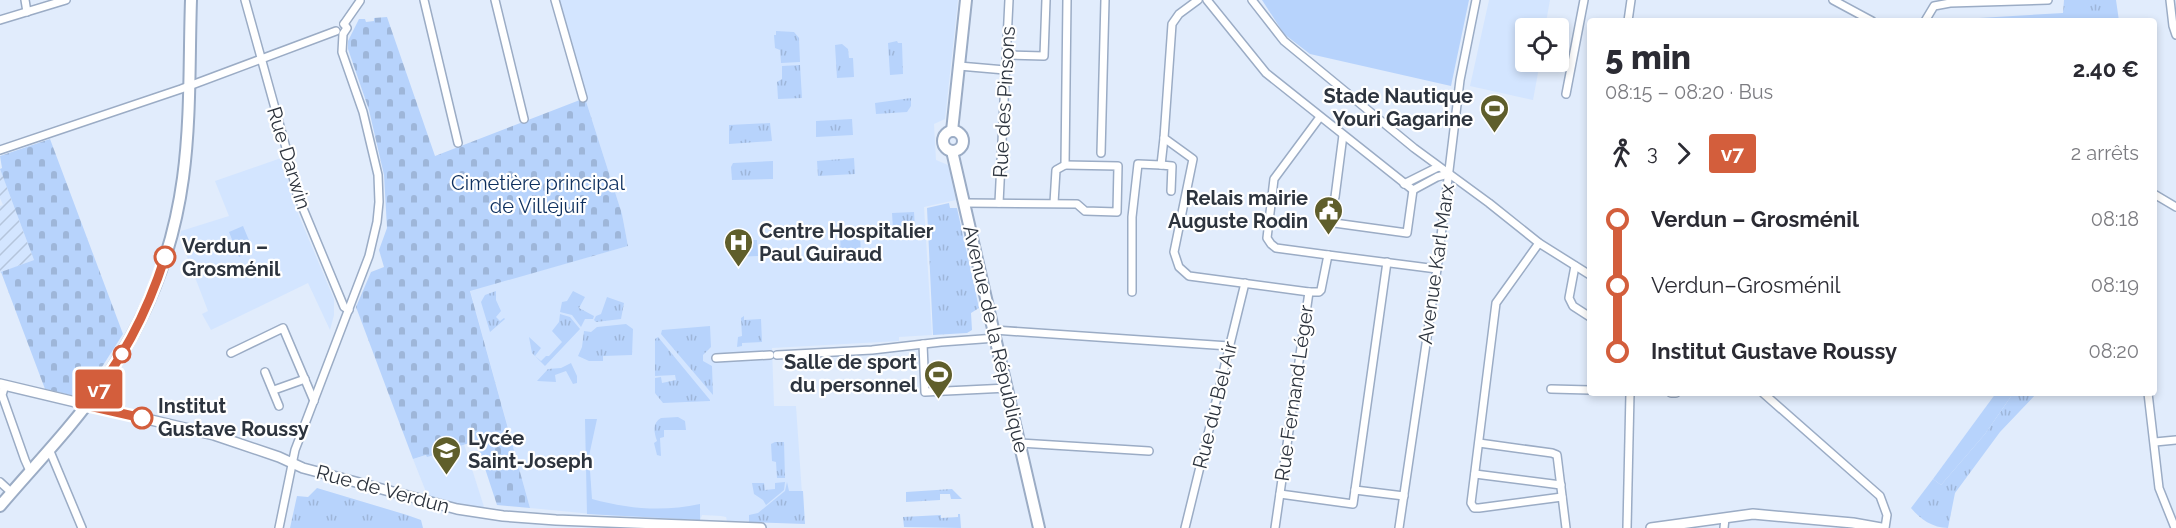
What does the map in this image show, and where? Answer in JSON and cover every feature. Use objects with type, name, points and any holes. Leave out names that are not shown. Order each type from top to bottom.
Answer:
[{"type":"main road","points":[[0,507],[102,384],[132,337],[154,290],[167,252],[183,178],[191,0]]},
{"type":"main road","name":"Avenue de la République","points":[[966,0],[952,131],[958,133],[963,141],[961,147],[952,151],[1039,528]]},
{"type":"street","points":[[25,0],[27,12]]},
{"type":"street","points":[[0,20],[66,0]]},
{"type":"street","name":"Rue Darwin","points":[[245,0],[297,194],[344,307],[349,310]]},
{"type":"street","points":[[279,528],[295,450],[369,256],[379,202],[378,175],[363,112],[342,52],[338,24],[345,24],[359,0],[366,0]]},
{"type":"street","points":[[424,0],[458,143]]},
{"type":"street","points":[[495,0],[524,119]]},
{"type":"street","points":[[555,0],[583,98]]},
{"type":"street","name":"Rue des Pinsons","points":[[999,203],[1009,0]]},
{"type":"street","points":[[1006,55],[1044,56],[1046,0]]},
{"type":"street","points":[[1065,165],[1067,0]]},
{"type":"street","points":[[1101,153],[1105,0]]},
{"type":"street","points":[[1161,165],[1172,24],[1179,14],[1198,0]]},
{"type":"street","points":[[1207,0],[1257,64],[1413,190]]},
{"type":"street","points":[[1251,0],[1284,41],[1438,167],[1489,203],[1539,243],[1587,273]]},
{"type":"street","name":"Avenue Karl Marx","points":[[1399,528],[1437,269],[1460,80],[1476,0]]},
{"type":"street","points":[[1566,94],[1584,0]]},
{"type":"street","points":[[1629,18],[1632,0]]},
{"type":"street","points":[[1833,0],[1866,18]]},
{"type":"street","points":[[1926,18],[1934,6],[1950,2],[2048,0]]},
{"type":"street","points":[[2170,0],[2176,35]]},
{"type":"street","points":[[0,150],[340,32]]},
{"type":"street","points":[[959,66],[1005,70]]},
{"type":"street","points":[[1320,117],[1274,179],[1267,238],[1270,244],[1276,248],[1437,269]]},
{"type":"street","points":[[1343,135],[1335,198],[1330,205],[1327,222],[1407,233],[1413,190]]},
{"type":"street","name":"Rue Fernand Léger","points":[[1164,138],[1193,159],[1174,252],[1179,267],[1189,276],[1308,292],[1275,528]]},
{"type":"street","points":[[1132,292],[1132,217],[1138,164],[1172,166],[1172,191]]},
{"type":"street","points":[[965,202],[1077,204],[1085,211],[1117,212],[1118,166],[1065,165],[1056,170],[1054,203]]},
{"type":"street","points":[[1404,184],[1438,167]]},
{"type":"street","points":[[1413,190],[1437,177],[1448,174]]},
{"type":"street","points":[[2157,196],[2176,207]]},
{"type":"street","points":[[1539,243],[1495,306],[1471,503],[1474,508],[1562,497]]},
{"type":"street","points":[[1308,292],[1321,290],[1328,255]]},
{"type":"street","points":[[1280,494],[1353,504],[1387,262]]},
{"type":"street","points":[[1575,266],[1569,298],[1573,306],[1587,314]]},
{"type":"street","name":"Rue du Bel Air","points":[[1185,528],[1245,283]]},
{"type":"street","points":[[231,353],[283,328],[314,401]]},
{"type":"street","points":[[716,358],[872,350],[995,334],[1229,346]]},
{"type":"street","points":[[922,344],[925,392],[1008,388]]},
{"type":"street","points":[[265,372],[279,406]]},
{"type":"street","points":[[274,390],[305,379]]},
{"type":"street","points":[[2,385],[2,395],[30,471]]},
{"type":"street","name":"Rue de Verdun","points":[[2,385],[214,435],[308,469],[440,506],[570,524],[761,528]]},
{"type":"street","points":[[1551,389],[1587,390]]},
{"type":"street","points":[[1627,528],[1630,396]]},
{"type":"street","points":[[1651,528],[1753,514],[1883,528],[1887,515],[1880,496],[1766,396]]},
{"type":"street","points":[[2148,396],[2159,488],[2175,528]]},
{"type":"street","points":[[2155,442],[2176,440]]},
{"type":"street","points":[[1020,443],[1149,451]]},
{"type":"street","points":[[1479,443],[1558,456],[1566,528]]},
{"type":"street","points":[[49,449],[82,528]]},
{"type":"street","points":[[1475,474],[1561,485]]},
{"type":"street","points":[[0,483],[12,493]]},
{"type":"street","points":[[1355,490],[1404,496]]},
{"type":"street","points":[[1724,528],[1725,518]]},
{"type":"shaded area","name":"Centre Hospitalier Paul Guiraud","points":[[558,0],[958,0],[945,119],[934,124],[936,160],[948,165],[956,200],[924,207],[932,335],[899,337],[899,341],[772,348],[774,406],[796,406],[804,523],[727,521],[726,517],[702,515],[700,520],[613,516],[530,508],[470,290],[628,246],[622,214],[585,98]]},
{"type":"shaded area","points":[[1489,0],[1550,0],[1547,18],[1515,18],[1515,72],[1538,72],[1533,100],[1470,86]]},
{"type":"shaded area","points":[[284,157],[291,197],[334,299],[334,315],[330,330],[308,283],[211,330],[202,314],[208,311],[186,254],[191,251],[185,235],[180,237],[181,231],[229,216],[215,181]]},
{"type":"shaded area","points":[[0,169],[34,260],[0,273],[0,206],[3,205],[0,198]]},
{"type":"shaded area","name":"Lycée Saint-Joseph","points":[[464,444],[485,510],[428,497],[413,459],[427,455],[439,456],[440,452]]},
{"type":"green space","points":[[1262,0],[1469,0],[1451,86],[1310,54],[1284,34]]},
{"type":"green space","points":[[2064,0],[2116,0],[2119,18],[1979,18],[2063,13]]},
{"type":"green space","name":"Cimetière principal de Villejuif","points":[[387,17],[435,156],[585,98],[622,214],[628,246],[470,291],[530,508],[497,505],[476,441],[440,452],[439,456],[427,457],[426,455],[413,459],[356,307],[371,272],[384,267],[379,250],[387,228],[384,175],[369,110],[348,49],[348,41],[359,19],[365,19],[366,22],[374,21],[374,18]]},
{"type":"green space","points":[[776,31],[794,32],[799,38],[800,62],[781,63],[780,50],[775,48]]},
{"type":"green space","points":[[897,41],[902,43],[903,74],[890,75],[888,43]]},
{"type":"green space","points":[[842,44],[848,49],[849,58],[853,58],[854,77],[837,78],[835,45]]},
{"type":"green space","points":[[800,65],[802,98],[778,99],[777,82],[782,79],[782,66]]},
{"type":"green space","points":[[911,98],[911,106],[907,112],[876,114],[875,103]]},
{"type":"green space","points":[[852,119],[853,135],[816,137],[816,121]]},
{"type":"green space","points":[[770,123],[772,141],[729,144],[729,125]]},
{"type":"green space","points":[[50,139],[123,334],[86,392],[75,396],[45,389],[1,272],[34,260],[0,169],[2,168],[0,156]]},
{"type":"green space","points":[[854,158],[855,174],[818,176],[817,161]]},
{"type":"green space","points":[[773,161],[773,179],[732,180],[733,163]]},
{"type":"green space","points":[[949,203],[950,208],[957,208],[979,308],[971,313],[972,330],[967,333],[933,335],[927,208]]},
{"type":"green space","points":[[914,212],[915,228],[893,229],[892,213]]},
{"type":"green space","points":[[243,226],[253,250],[239,257],[229,232]]},
{"type":"green space","points":[[860,233],[861,255],[841,257],[840,235]]},
{"type":"green space","points":[[732,240],[757,240],[758,256],[733,257]]},
{"type":"green space","points":[[496,291],[496,300],[501,311],[496,317],[500,321],[505,319],[490,332],[481,302],[485,295]]},
{"type":"green space","points":[[573,291],[585,297],[579,308],[594,316],[593,319],[585,319],[581,327],[572,315],[560,312],[562,302],[567,301]]},
{"type":"green space","points":[[607,297],[624,303],[621,319],[596,322],[594,320],[601,314]]},
{"type":"green space","points":[[560,314],[570,317],[580,329],[545,366],[535,356],[541,361],[562,342],[552,331],[559,322]]},
{"type":"green space","points":[[744,316],[744,320],[761,319],[762,342],[742,343],[742,346],[737,347],[738,337],[742,336],[741,318]]},
{"type":"green space","points":[[626,324],[633,329],[632,355],[603,356],[603,361],[589,361],[578,356],[584,331],[591,332],[597,327]]},
{"type":"green space","points":[[710,326],[711,347],[703,355],[703,361],[712,366],[713,395],[661,334],[662,330]]},
{"type":"green space","points":[[529,337],[541,348],[535,356],[532,353]]},
{"type":"green space","points":[[658,337],[710,401],[663,403],[655,393],[655,378],[661,377],[662,383],[676,380],[675,375],[655,376],[655,339]]},
{"type":"green space","points":[[571,363],[577,376],[577,383],[573,384],[566,371],[555,375],[556,382],[537,381],[548,369],[561,368]]},
{"type":"green space","points":[[1994,396],[2011,396],[1985,434],[1941,485],[1933,479]]},
{"type":"green space","points":[[2011,396],[2034,396],[2000,432],[1955,493],[1948,528],[1932,525],[1918,516],[1911,508],[1933,479],[1941,485],[1985,434]]},
{"type":"green space","points":[[678,417],[685,421],[686,430],[664,430],[664,437],[660,438],[661,456],[657,455],[654,443],[657,441],[656,422],[661,418]]},
{"type":"green space","points":[[585,419],[597,419],[589,456],[592,499],[646,508],[673,508],[700,504],[700,520],[587,514]]},
{"type":"green space","points":[[784,442],[785,478],[777,478],[776,462],[772,461],[771,444]]},
{"type":"green space","points":[[785,482],[784,490],[766,505],[754,494],[752,483],[764,483],[765,490],[775,489],[775,483]]},
{"type":"green space","points":[[787,482],[789,491],[803,491],[805,524],[749,522],[749,515],[758,513],[785,491]]},
{"type":"green space","points":[[317,488],[421,520],[423,528],[290,528],[297,496],[308,497]]},
{"type":"green space","points":[[952,489],[962,499],[951,499],[950,494],[940,494],[940,500],[906,502],[906,492]]},
{"type":"green space","points":[[960,514],[961,528],[904,527],[903,517],[941,515],[941,518],[958,517]]},
{"type":"bus line","name":"v7","points":[[142,418],[85,405],[102,384],[132,337],[154,290],[165,257]]},
{"type":"place","name":"Stade Nautique Youri Gagarine","points":[[1494,134]]},
{"type":"place","name":"Relais mairie Auguste Rodin","points":[[1329,236]]},
{"type":"place","name":"Verdun – Grosménil","points":[[165,257]]},
{"type":"place","name":"Centre Hospitalier Paul Guiraud","points":[[738,268]]},
{"type":"place","name":"Salle de sport du personnel","points":[[938,400]]},
{"type":"place","name":"Institut Gustave Roussy","points":[[142,418]]},
{"type":"place","name":"Lycée Saint-Joseph","points":[[447,476]]}]
